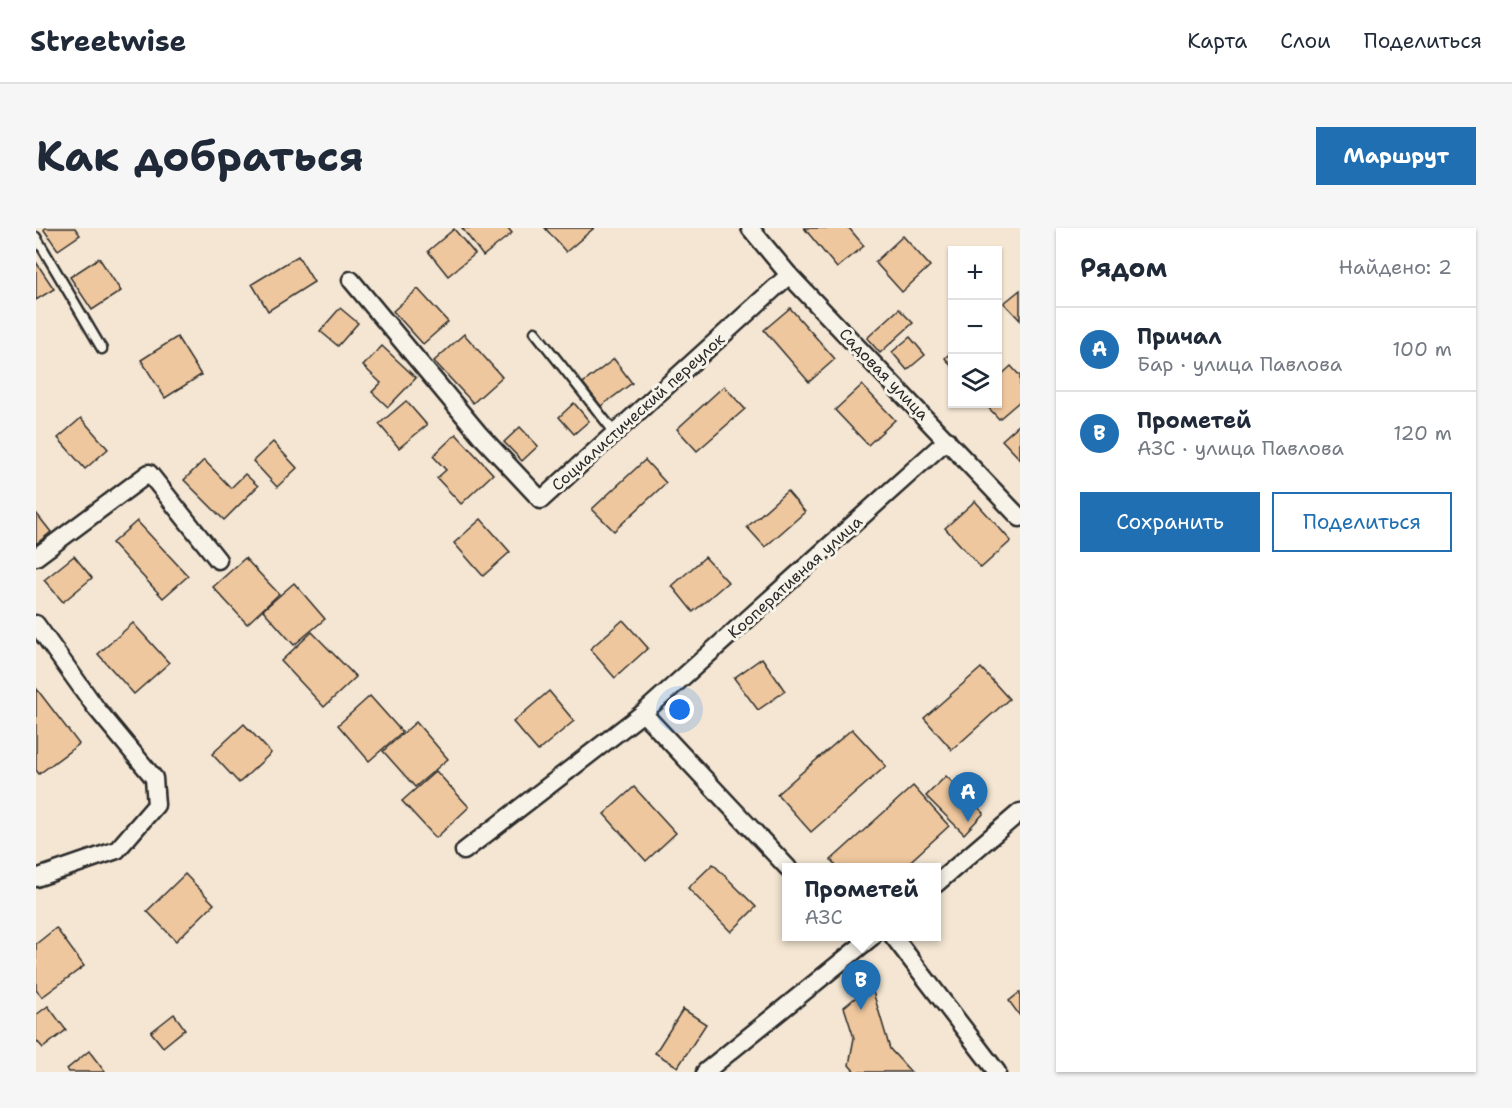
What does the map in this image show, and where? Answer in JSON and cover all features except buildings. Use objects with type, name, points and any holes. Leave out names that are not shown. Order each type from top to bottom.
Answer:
[{"type":"street","name":"Садовая улица","points":[[750,228],[789,275],[1020,518]]},
{"type":"street","name":"Социалистический переулок","points":[[351,280],[480,435],[541,500],[789,275]]},
{"type":"street","name":"Кооперативная улица","points":[[464,851],[643,713],[947,440]]},
{"type":"street","points":[[36,557],[149,473],[218,560]]},
{"type":"street","points":[[36,624],[96,708],[154,778],[156,805],[117,850],[36,878]]},
{"type":"street","points":[[643,713],[784,863]]},
{"type":"street","points":[[941,880],[1020,812]]},
{"type":"street","points":[[705,1072],[860,941]]},
{"type":"street","points":[[897,941],[997,1072]]},
{"type":"lane","points":[[36,237],[102,349]]},
{"type":"lane","points":[[536,332],[615,432]]},
{"type":"place","name":"Причал","points":[[968,822]]},
{"type":"place","name":"Прометей","points":[[861,1010]]}]
